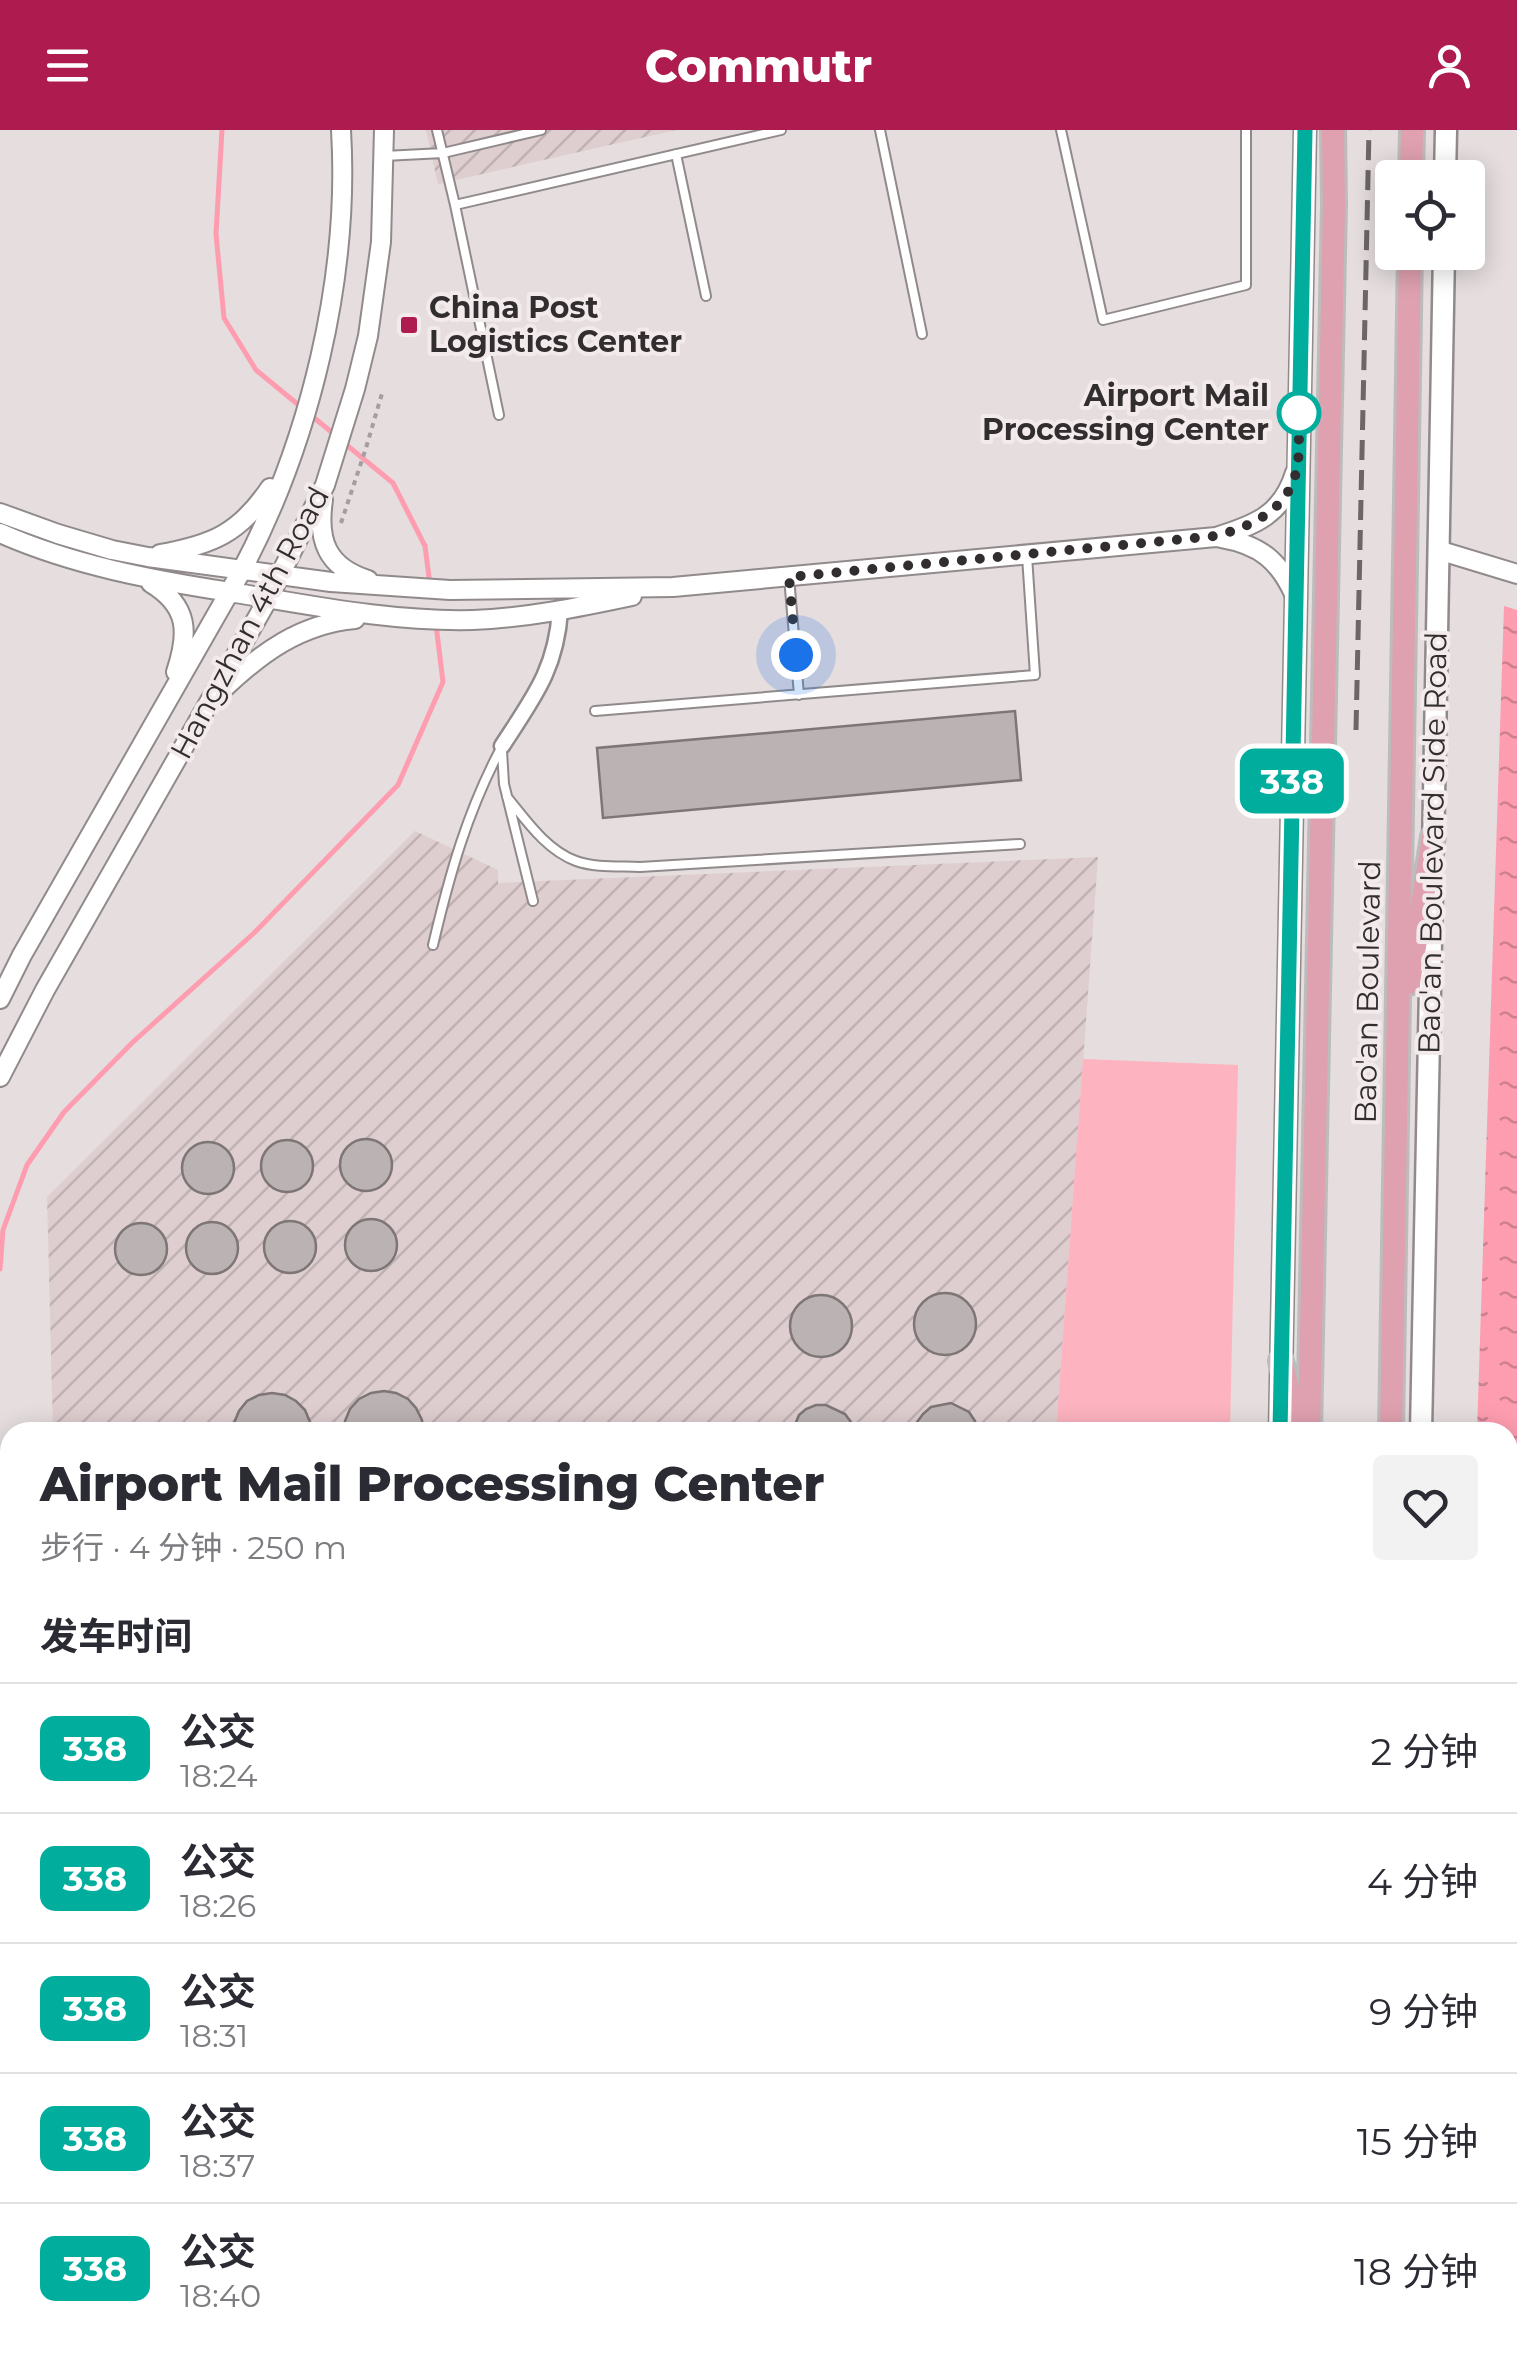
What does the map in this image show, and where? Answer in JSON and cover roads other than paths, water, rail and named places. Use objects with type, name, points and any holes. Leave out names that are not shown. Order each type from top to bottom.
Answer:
[{"type":"main road","points":[[1280,1422],[1304,130]]},
{"type":"main road","name":"Bao'an Boulevard","points":[[1308,1422],[1333,130]]},
{"type":"main road","points":[[1411,160],[1412,130]]},
{"type":"main road","points":[[1445,160],[1446,130]]},
{"type":"main road","name":"Bao'an Boulevard","points":[[1391,1422],[1410,270]]},
{"type":"main road","name":"Bao'an Boulevard Side Road","points":[[1421,1422],[1444,270]]},
{"type":"main road","points":[[1397,1056],[1433,837]]},
{"type":"main road","points":[[1281,1360],[1296,1422]]},
{"type":"street","name":"Hangzhan 4th Road","points":[[0,999],[256,544],[288,463],[322,350],[332,293],[341,179],[340,130]]},
{"type":"street","name":"Hangzhan 4th Road","points":[[0,1077],[45,990],[268,598],[325,485],[368,336],[380,242],[384,130]]},
{"type":"street","points":[[148,557],[194,547],[227,534],[258,506],[288,463]]},
{"type":"street","points":[[0,513],[112,550],[280,576],[398,588],[673,588],[1216,536],[1271,513],[1290,488],[1298,464]]},
{"type":"street","points":[[325,485],[320,525],[334,561],[361,578],[398,588]]},
{"type":"street","points":[[0,533],[138,576],[385,616],[471,620],[510,617],[673,588]]},
{"type":"street","points":[[1216,536],[1240,541],[1270,558],[1282,570],[1295,596]]},
{"type":"street","points":[[1438,550],[1517,574]]},
{"type":"street","points":[[138,576],[169,594],[180,608],[184,624],[179,664],[165,705]]},
{"type":"street","points":[[502,746],[548,672],[560,611]]},
{"type":"street","points":[[208,704],[264,653],[305,630],[347,619],[385,616]]},
{"type":"lane","points":[[437,130],[498,415]]},
{"type":"lane","points":[[384,156],[442,153],[541,130]]},
{"type":"lane","points":[[454,205],[781,130]]},
{"type":"lane","points":[[880,130],[922,334]]},
{"type":"lane","points":[[1061,130],[1103,320],[1246,285],[1246,130]]},
{"type":"lane","points":[[676,154],[706,296]]},
{"type":"lane","points":[[594,711],[1034,675],[1027,554]]},
{"type":"lane","points":[[789,577],[799,694]]},
{"type":"lane","points":[[502,746],[507,797],[533,901]]},
{"type":"lane","points":[[433,945],[462,834],[502,746]]},
{"type":"lane","points":[[507,797],[553,848],[575,861],[600,866],[640,867],[1020,844]]},
{"type":"water","points":[[1504,606],[1517,610],[1517,1422],[1477,1422]]},
{"type":"waterway","points":[[222,130],[216,234],[224,318],[256,370],[335,435]]},
{"type":"waterway","points":[[343,442],[393,483],[425,546],[430,585]]},
{"type":"waterway","points":[[0,1269],[3,1230],[27,1165],[64,1112],[133,1042],[254,933],[398,785],[443,682],[436,625]]},
{"type":"railway","points":[[1356,730],[1369,130]]},
{"type":"place","name":"China Post Logistics Center","points":[[409,325]]},
{"type":"place","name":"Airport Mail Processing Center","points":[[1299,413]]}]
